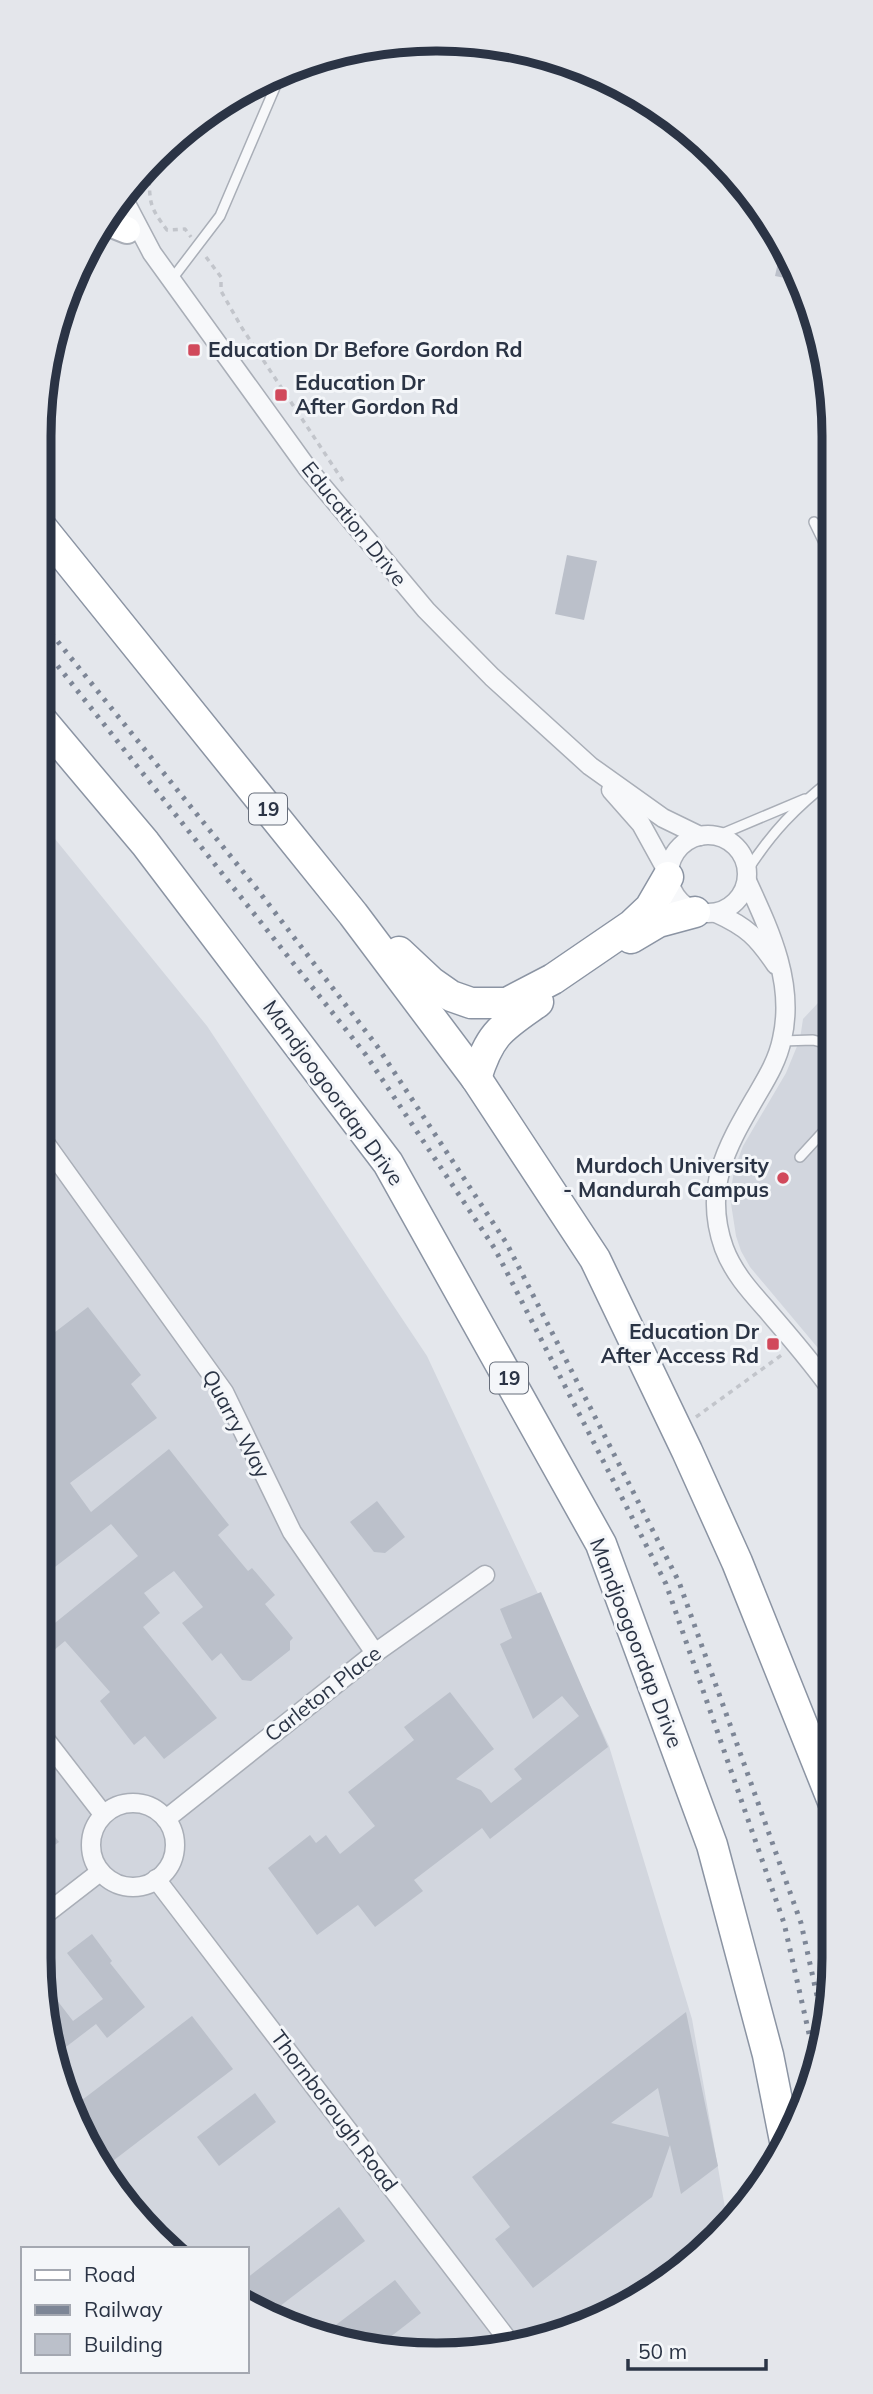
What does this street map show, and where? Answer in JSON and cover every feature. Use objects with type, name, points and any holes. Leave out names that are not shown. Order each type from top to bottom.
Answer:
[{"type":"highway","name":"19","points":[[51,539],[353,914],[477,1078],[594,1259],[737,1562],[822,1774]]},
{"type":"highway","name":"Mandjoogoordap Drive","points":[[51,731],[145,843],[388,1163],[601,1544],[712,1845],[768,2055],[782,2127]]},
{"type":"highway","points":[[353,914],[441,991],[471,1003],[507,1003],[553,979],[632,925],[658,898],[668,875]]},
{"type":"highway","points":[[477,1078],[489,1043],[500,1029],[642,931],[658,922],[706,912]]},
{"type":"street","name":"Education Drive","points":[[127,206],[152,253],[308,469],[405,587],[492,677],[590,766],[663,818],[708,836]]},
{"type":"street","name":"Education Drive","points":[[116,223],[152,253]]},
{"type":"street","name":"Education Drive","points":[[590,766],[640,824],[668,875]]},
{"type":"street","points":[[782,974],[754,934],[736,922],[685,907],[676,898],[668,875],[671,860],[688,840],[708,836],[728,841],[738,849],[744,859],[747,876],[772,933],[782,974],[785,1011],[782,1041],[769,1073],[724,1153],[716,1184],[716,1216],[724,1248],[736,1274],[822,1379]]},
{"type":"street","points":[[706,912],[736,902],[747,876]]},
{"type":"street","name":"Quarry Way","points":[[51,1151],[224,1392],[292,1532],[375,1653]]},
{"type":"street","name":"Carleton Place","points":[[166,1819],[375,1653],[485,1575]]},
{"type":"street","points":[[51,1747],[103,1814]]},
{"type":"street","points":[[136,1802],[153,1808],[166,1819],[173,1835],[174,1851],[168,1867],[156,1879],[143,1886],[127,1887],[112,1882],[100,1872],[91,1854],[92,1832],[103,1814],[118,1805],[136,1802]]},
{"type":"street","points":[[51,1910],[100,1872]]},
{"type":"street","name":"Thornborough Road","points":[[156,1879],[506,2337]]},
{"type":"lane","points":[[172,279],[220,216],[275,87]]},
{"type":"lane","points":[[814,522],[822,538]]},
{"type":"lane","points":[[747,876],[771,835],[822,787]]},
{"type":"lane","points":[[708,836],[810,796]]},
{"type":"lane","points":[[782,1041],[822,1042]]},
{"type":"lane","points":[[800,1157],[822,1133]]},
{"type":"path","points":[[149,179],[149,203],[155,214],[167,230],[185,229]]},
{"type":"path","points":[[221,277],[221,291],[229,306],[344,483]]},
{"type":"path","points":[[675,1429],[713,1406],[783,1353]]},
{"type":"shaded area","points":[[51,834],[207,1026],[427,1356],[609,1746],[692,2019],[726,2213],[691,2248],[629,2292],[584,2314],[512,2336],[436,2343],[386,2340],[337,2330],[289,2314],[248,2294],[248,2247],[181,2247],[146,2212],[102,2150],[80,2105],[64,2057],[54,2008],[51,1958]]},
{"type":"shaded area","name":"Murdoch University - Mandurah Campus","points":[[822,999],[822,1353],[750,1267],[736,1236],[730,1197],[734,1170],[743,1146],[786,1073],[800,1039],[803,1019]]},
{"type":"building","points":[[779,259],[788,279],[775,276]]},
{"type":"building","points":[[567,555],[597,561],[584,620],[555,614]]},
{"type":"building","points":[[88,1307],[141,1375],[131,1384],[157,1418],[70,1483],[91,1512],[169,1449],[229,1525],[218,1535],[248,1571],[252,1568],[275,1595],[265,1604],[293,1638],[290,1641],[290,1650],[251,1681],[242,1680],[221,1653],[212,1661],[182,1623],[203,1607],[174,1571],[144,1593],[160,1613],[143,1627],[217,1718],[164,1759],[145,1736],[134,1745],[100,1701],[110,1692],[65,1641],[53,1651],[51,1649],[51,1626],[138,1556],[111,1524],[51,1570],[51,1335]]},
{"type":"building","points":[[377,1501],[405,1537],[385,1553],[374,1552],[350,1522]]},
{"type":"building","points":[[541,1592],[608,1747],[490,1839],[482,1828],[414,1880],[423,1891],[375,1927],[358,1905],[317,1935],[268,1868],[310,1835],[316,1843],[326,1835],[340,1854],[375,1826],[348,1792],[414,1740],[404,1727],[450,1692],[494,1749],[456,1779],[481,1790],[491,1803],[522,1779],[514,1769],[579,1716],[562,1696],[533,1719],[500,1644],[512,1638],[500,1609]]},
{"type":"building","points":[[51,1832],[59,1842],[51,1848]]},
{"type":"building","points":[[92,1934],[112,1961],[110,1963],[145,2007],[107,2038],[96,2024],[62,2050],[53,1995],[73,2021],[103,1999],[67,1953]]},
{"type":"building","points":[[686,2012],[718,2166],[681,2194],[670,2145],[652,2197],[533,2288],[495,2239],[510,2227],[472,2177]],"holes":[[[658,2088],[669,2137],[611,2123]]]},
{"type":"building","points":[[192,2016],[233,2069],[110,2163],[79,2102]]},
{"type":"building","points":[[255,2093],[276,2122],[219,2166],[197,2137]]},
{"type":"building","points":[[339,2207],[365,2241],[277,2308],[252,2296],[248,2290],[248,2277]]},
{"type":"building","points":[[395,2280],[421,2313],[386,2340],[331,2328]]},
{"type":"railway","points":[[51,633],[257,889],[377,1046],[507,1244],[679,1582],[801,1923],[819,2006]]},
{"type":"railway","points":[[51,657],[366,1055],[495,1249],[666,1584],[784,1923],[812,2046]]},
{"type":"place","name":"Education Dr Before Gordon Rd","points":[[194,350]]},
{"type":"place","name":"Education Dr After Gordon Rd","points":[[281,395]]},
{"type":"place","name":"Murdoch University - Mandurah Campus","points":[[783,1178]]},
{"type":"place","name":"Education Dr After Access Rd","points":[[773,1344]]}]
